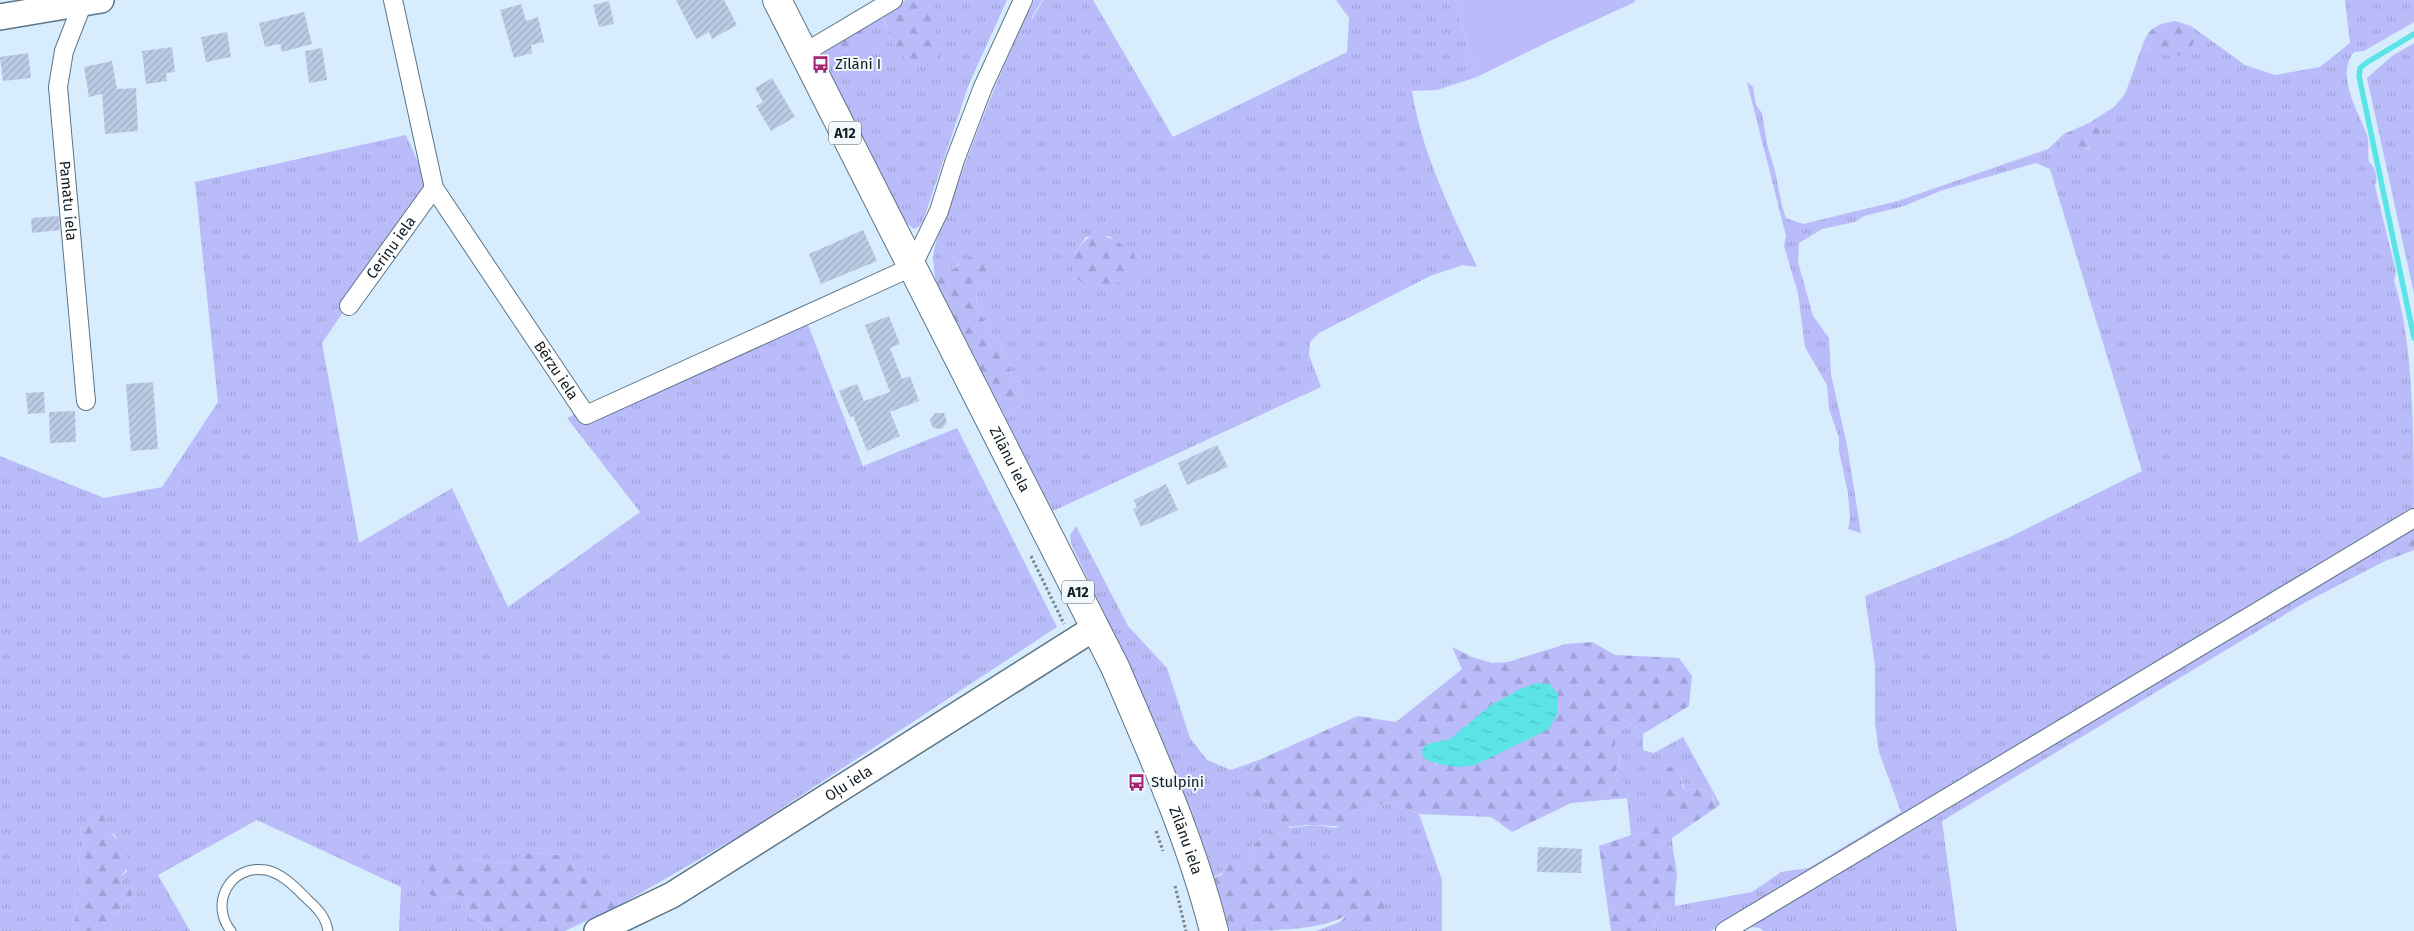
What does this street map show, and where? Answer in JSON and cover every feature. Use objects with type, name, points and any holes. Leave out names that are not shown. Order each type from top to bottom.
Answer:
[{"type":"highway","name":"Zīlānu iela","points":[[777,0],[1096,627],[1151,750],[1189,853],[1214,931]]},
{"type":"street","name":"Bērzu iela","points":[[393,0],[434,188],[586,416],[912,266]]},
{"type":"street","points":[[804,53],[892,0]]},
{"type":"street","points":[[912,266],[938,211],[983,87],[1023,0]]},
{"type":"street","points":[[0,17],[91,2]]},
{"type":"street","name":"Pamatu iela","points":[[86,401],[58,87],[64,51],[91,2]]},
{"type":"street","name":"Ceriņu iela","points":[[348,306],[434,188]]},
{"type":"street","points":[[1725,931],[2414,518]]},
{"type":"street","name":"Oļu iela","points":[[597,931],[672,894],[1096,627]]},
{"type":"lane","points":[[231,931],[226,925],[222,908],[223,893],[229,882],[238,875],[251,871],[267,870],[281,876],[302,893],[320,912],[328,931]]},
{"type":"green space","points":[[1007,0],[969,84],[923,221],[919,227],[914,229],[904,221],[819,57],[821,51],[886,12],[883,17],[891,39],[938,34],[932,33],[916,2],[904,1]]},
{"type":"green space","points":[[1034,0],[1042,0],[1032,17],[1029,13]]},
{"type":"green space","points":[[1043,0],[1093,0],[1173,137],[1347,52],[1349,18],[1336,0],[1455,0],[1477,77],[1437,90],[1412,91],[1423,137],[1438,182],[1477,267],[1463,265],[1430,276],[1319,333],[1310,342],[1309,355],[1321,387],[1053,511],[1003,414],[1011,412],[1021,404],[1023,393],[1017,381],[1011,376],[1002,348],[977,306],[977,290],[988,284],[959,263],[954,270],[933,259],[937,240],[977,132],[1030,8],[1032,19]],"holes":[[[1109,236],[1133,251],[1073,266],[1076,252],[1086,237]]]},
{"type":"green space","points":[[1455,0],[1634,0],[1635,2],[1477,77]]},
{"type":"green space","points":[[2345,0],[2414,0],[2414,22],[2364,51],[2354,52],[2347,72],[2350,94],[2367,135],[2369,162],[2376,173],[2375,186],[2396,272],[2394,281],[2406,333],[2412,394],[2414,512],[1711,931],[1652,931],[1659,911],[1675,898],[1675,906],[1752,892],[1781,872],[1809,868],[1901,812],[1879,752],[1875,723],[1875,666],[1865,596],[2008,538],[2142,471],[2050,169],[2036,163],[1943,190],[1904,206],[1864,216],[1855,222],[1822,229],[1799,243],[1798,262],[1813,316],[1829,338],[1831,375],[1847,445],[1861,533],[1848,529],[1850,519],[1848,493],[1839,451],[1839,438],[1829,409],[1827,385],[1805,347],[1798,293],[1784,246],[1786,236],[1747,82],[1753,87],[1756,105],[1762,113],[1767,144],[1786,218],[1803,224],[1898,201],[2048,149],[2064,134],[2060,142],[2089,149],[2100,128],[2089,123],[2114,107],[2125,94],[2143,44],[2150,49],[2196,36],[2191,26],[2245,65],[2275,75],[2320,67],[2350,43]]},
{"type":"green space","points":[[904,1],[927,3],[936,8],[938,12],[937,28],[933,32],[943,37],[944,44],[942,53],[929,65],[915,65],[909,62],[898,51],[890,36],[883,17],[886,12]]},
{"type":"green space","points":[[2175,21],[2191,26],[2196,36],[2188,55],[2164,54],[2143,44],[2145,38],[2155,27]]},
{"type":"green space","points":[[866,23],[868,37],[864,50],[852,53],[841,49],[834,43]]},
{"type":"green space","points":[[2414,43],[2414,294],[2367,78],[2392,56]]},
{"type":"green space","points":[[2089,123],[2100,128],[2103,136],[2099,145],[2064,152],[2058,146],[2064,134]]},
{"type":"green space","points":[[406,135],[429,187],[322,343],[359,543],[452,488],[508,607],[640,512],[567,418],[801,307],[863,466],[957,428],[1057,627],[741,835],[620,905],[617,893],[561,855],[527,853],[506,864],[471,859],[441,900],[459,895],[467,904],[470,918],[488,925],[493,931],[399,931],[401,887],[257,820],[158,875],[190,931],[110,931],[112,922],[121,909],[122,903],[126,900],[130,901],[133,890],[122,883],[121,877],[127,871],[115,835],[109,832],[105,820],[96,817],[89,824],[81,827],[80,832],[83,844],[79,857],[83,886],[79,892],[73,931],[0,931],[0,456],[104,498],[162,487],[218,402],[195,182]]},
{"type":"green space","points":[[1096,234],[1110,238],[1134,251],[1136,269],[1132,278],[1111,285],[1090,287],[1079,280],[1073,267],[1076,253],[1084,241]]},
{"type":"green space","points":[[980,255],[989,259],[992,271],[988,284],[977,290],[977,306],[1002,348],[1011,376],[1017,381],[1023,393],[1021,404],[1011,412],[1003,414],[941,295],[935,277],[933,259],[948,264],[954,270],[965,260]]},
{"type":"green space","points":[[1076,526],[1128,626],[1167,668],[1190,738],[1207,760],[1231,770],[1259,760],[1245,775],[1260,796],[1290,828],[1314,825],[1336,828],[1356,811],[1362,811],[1387,802],[1419,814],[1442,880],[1442,931],[1316,931],[1340,922],[1368,888],[1347,878],[1329,866],[1320,867],[1290,845],[1281,835],[1269,832],[1253,845],[1248,861],[1212,878],[1166,748],[1138,684],[1072,546],[1070,535]]},
{"type":"green space","points":[[2414,527],[2414,550],[2385,561],[2392,542]]},
{"type":"green space","points":[[2404,532],[2392,542],[2385,561],[2304,603],[1942,821],[1957,931],[1763,931],[1760,928],[1750,927],[1745,931],[1737,931]]},
{"type":"green space","points":[[1592,642],[1615,655],[1679,658],[1692,676],[1689,706],[1643,734],[1631,724],[1616,732],[1615,749],[1620,758],[1615,776],[1627,784],[1630,793],[1627,798],[1571,803],[1512,832],[1491,817],[1419,814],[1387,802],[1362,811],[1356,811],[1343,825],[1291,827],[1273,820],[1264,800],[1251,795],[1245,775],[1259,760],[1358,716],[1396,722],[1462,669],[1452,647],[1472,657],[1492,663],[1508,662],[1566,644]],"holes":[[[1467,727],[1437,765],[1428,744],[1450,739]]]},
{"type":"green space","points":[[1631,724],[1643,734],[1643,750],[1654,753],[1683,737],[1720,804],[1717,807],[1713,797],[1708,796],[1706,791],[1698,788],[1687,790],[1684,788],[1680,772],[1684,822],[1692,824],[1672,838],[1673,849],[1647,832],[1631,835],[1627,798],[1630,792],[1615,777],[1620,758],[1615,749],[1616,732]]},
{"type":"green space","points":[[1671,766],[1680,772],[1683,788],[1687,790],[1698,788],[1706,791],[1708,796],[1712,797],[1717,807],[1692,824],[1684,822],[1662,806],[1659,790],[1661,775]]},
{"type":"green space","points":[[102,815],[105,820],[114,823],[114,829],[110,832],[124,847],[129,865],[121,880],[124,886],[133,890],[130,901],[126,900],[122,903],[121,909],[112,922],[110,931],[73,931],[79,892],[83,886],[79,857],[83,844],[80,832],[81,827]]},
{"type":"green space","points":[[1658,816],[1666,819],[1665,833],[1659,840],[1673,849],[1677,873],[1675,898],[1659,911],[1652,931],[1611,931],[1599,846],[1631,835],[1647,832],[1648,821]]},
{"type":"green space","points":[[1269,832],[1281,835],[1290,845],[1298,840],[1306,841],[1320,866],[1329,866],[1347,878],[1362,875],[1368,888],[1382,893],[1385,908],[1377,921],[1358,926],[1346,915],[1336,920],[1308,927],[1230,931],[1212,879],[1223,874],[1221,867],[1228,860],[1248,861],[1253,845]]},
{"type":"green space","points":[[527,853],[561,855],[575,861],[617,893],[620,905],[565,931],[493,931],[488,925],[470,918],[467,904],[459,895],[441,900],[429,894],[425,878],[430,859],[471,859],[506,864]]},
{"type":"water","points":[[1537,683],[1550,684],[1558,695],[1557,714],[1549,729],[1475,765],[1449,766],[1423,758],[1422,750],[1427,744],[1450,739],[1491,705],[1520,689]]},
{"type":"building","points":[[676,0],[724,0],[737,25],[712,39],[709,32],[696,39]]},
{"type":"building","points":[[609,1],[614,24],[599,27],[593,5]]},
{"type":"building","points":[[521,4],[526,21],[538,17],[544,42],[531,45],[532,53],[514,58],[500,10]]},
{"type":"building","points":[[304,12],[312,44],[282,52],[280,44],[265,47],[259,23]]},
{"type":"building","points":[[227,32],[231,57],[206,62],[201,37]]},
{"type":"building","points":[[172,47],[175,72],[166,73],[167,81],[146,84],[142,51]]},
{"type":"building","points":[[322,48],[327,80],[309,83],[305,51]]},
{"type":"building","points":[[28,53],[31,78],[3,81],[0,57]]},
{"type":"building","points":[[112,61],[117,89],[136,88],[138,131],[105,134],[102,94],[89,97],[84,67]]},
{"type":"building","points":[[772,78],[795,117],[771,131],[756,106],[763,102],[755,88]]},
{"type":"building","points":[[59,216],[60,230],[32,233],[31,218]]},
{"type":"building","points":[[863,230],[877,261],[821,284],[809,254]]},
{"type":"building","points":[[889,316],[900,344],[890,348],[902,379],[910,376],[919,401],[890,412],[900,436],[867,451],[853,416],[850,417],[839,391],[857,384],[864,401],[890,392],[865,325]]},
{"type":"building","points":[[153,382],[158,449],[131,451],[126,384]]},
{"type":"building","points":[[44,392],[45,413],[28,414],[26,393]]},
{"type":"building","points":[[75,411],[76,442],[50,443],[49,412]]},
{"type":"building","points":[[935,413],[944,413],[947,422],[942,429],[933,428],[930,420]]},
{"type":"building","points":[[1217,445],[1228,467],[1187,485],[1178,463]]},
{"type":"building","points":[[1166,484],[1178,510],[1141,527],[1133,509],[1137,508],[1134,500]]},
{"type":"building","points":[[1538,847],[1582,849],[1581,873],[1537,872]]},
{"type":"waterway","points":[[2414,34],[2366,63],[2360,68],[2359,76],[2414,338]]},
{"type":"place","name":"Zīlāni I","points":[[821,64]]},
{"type":"place","name":"Stulpiņi","points":[[1137,782]]}]
